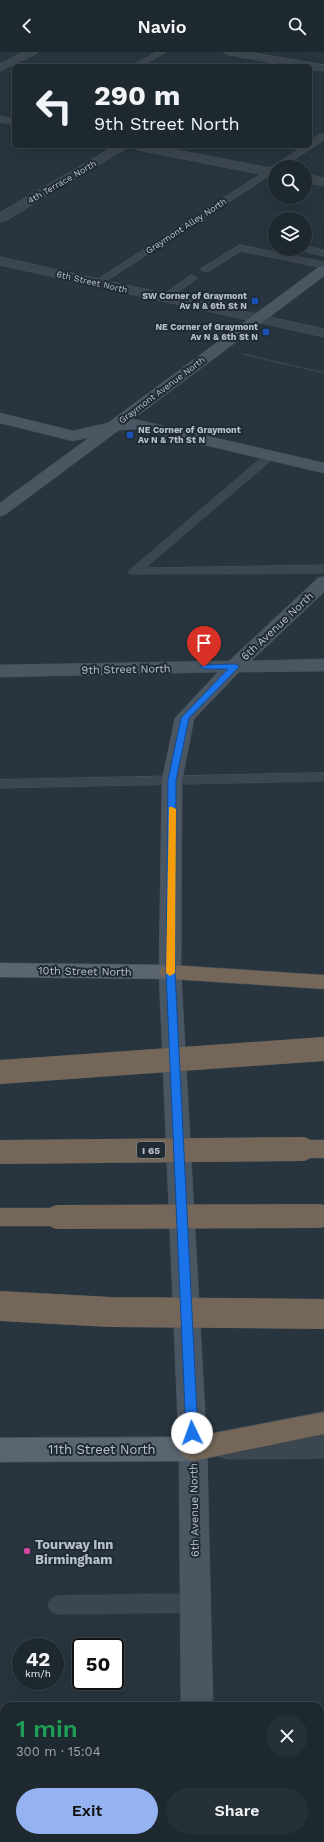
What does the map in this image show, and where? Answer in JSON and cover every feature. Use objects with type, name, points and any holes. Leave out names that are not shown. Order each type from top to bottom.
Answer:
[{"type":"highway","points":[[170,972],[324,982]]},
{"type":"highway","points":[[0,1072],[324,1049]]},
{"type":"highway","name":"I 65","points":[[0,1152],[313,1149]]},
{"type":"highway","points":[[0,1217],[322,1216]]},
{"type":"highway","points":[[0,1306],[110,1312],[324,1314]]},
{"type":"highway","points":[[193,1449],[324,1423]]},
{"type":"main road","name":"Graymont Avenue North","points":[[0,511],[324,270]]},
{"type":"main road","points":[[0,418],[73,436],[114,426],[137,424],[324,468]]},
{"type":"main road","name":"6th Avenue North","points":[[197,1702],[193,1449],[170,972],[172,780],[185,718],[235,666],[324,582]]},
{"type":"main road","name":"9th Street North","points":[[0,671],[324,665]]},
{"type":"main road","name":"10th Street North","points":[[0,970],[170,972]]},
{"type":"main road","name":"11th Street North","points":[[0,1450],[193,1449]]},
{"type":"street","points":[[0,68],[32,52]]},
{"type":"street","points":[[229,52],[300,64]]},
{"type":"street","points":[[268,64],[288,52]]},
{"type":"street","points":[[312,66],[324,68]]},
{"type":"street","points":[[0,119],[12,122]]},
{"type":"street","name":"4th Terrace North","points":[[0,218],[121,148]]},
{"type":"street","points":[[149,148],[268,169]]},
{"type":"street","points":[[312,179],[324,182]]},
{"type":"street","name":"6th Street North","points":[[0,261],[324,333]]},
{"type":"street","name":"11th Street North","points":[[193,1449],[324,1447]]},
{"type":"lane","points":[[140,64],[162,52]]},
{"type":"lane","name":"Graymont Alley North","points":[[312,145],[324,136]]},
{"type":"lane","name":"Graymont Alley North","points":[[289,160],[307,148]]},
{"type":"lane","name":"Graymont Alley North","points":[[97,283],[268,174]]},
{"type":"lane","points":[[206,269],[240,248],[324,265]]},
{"type":"lane","points":[[312,250],[324,253]]},
{"type":"lane","points":[[164,298],[192,278]]},
{"type":"lane","points":[[271,455],[134,572],[324,568]]},
{"type":"lane","points":[[0,784],[324,777]]},
{"type":"lane","points":[[58,1605],[196,1603]]},
{"type":"path","points":[[219,348],[324,373]]},
{"type":"slow traffic","points":[[170,973],[172,809]]},
{"type":"place","name":"SW Corner of Graymont Av N & 6th St N","points":[[255,301]]},
{"type":"place","name":"NE Corner of Graymont Av N & 6th St N","points":[[266,332]]},
{"type":"place","name":"NE Corner of Graymont Av N & 7th St N","points":[[130,435]]},
{"type":"place","name":"Tourway Inn Birmingham","points":[[27,1551]]},
{"type":"route","points":[[192,1433],[170,972],[172,780],[185,718],[235,666],[204,667]]}]
